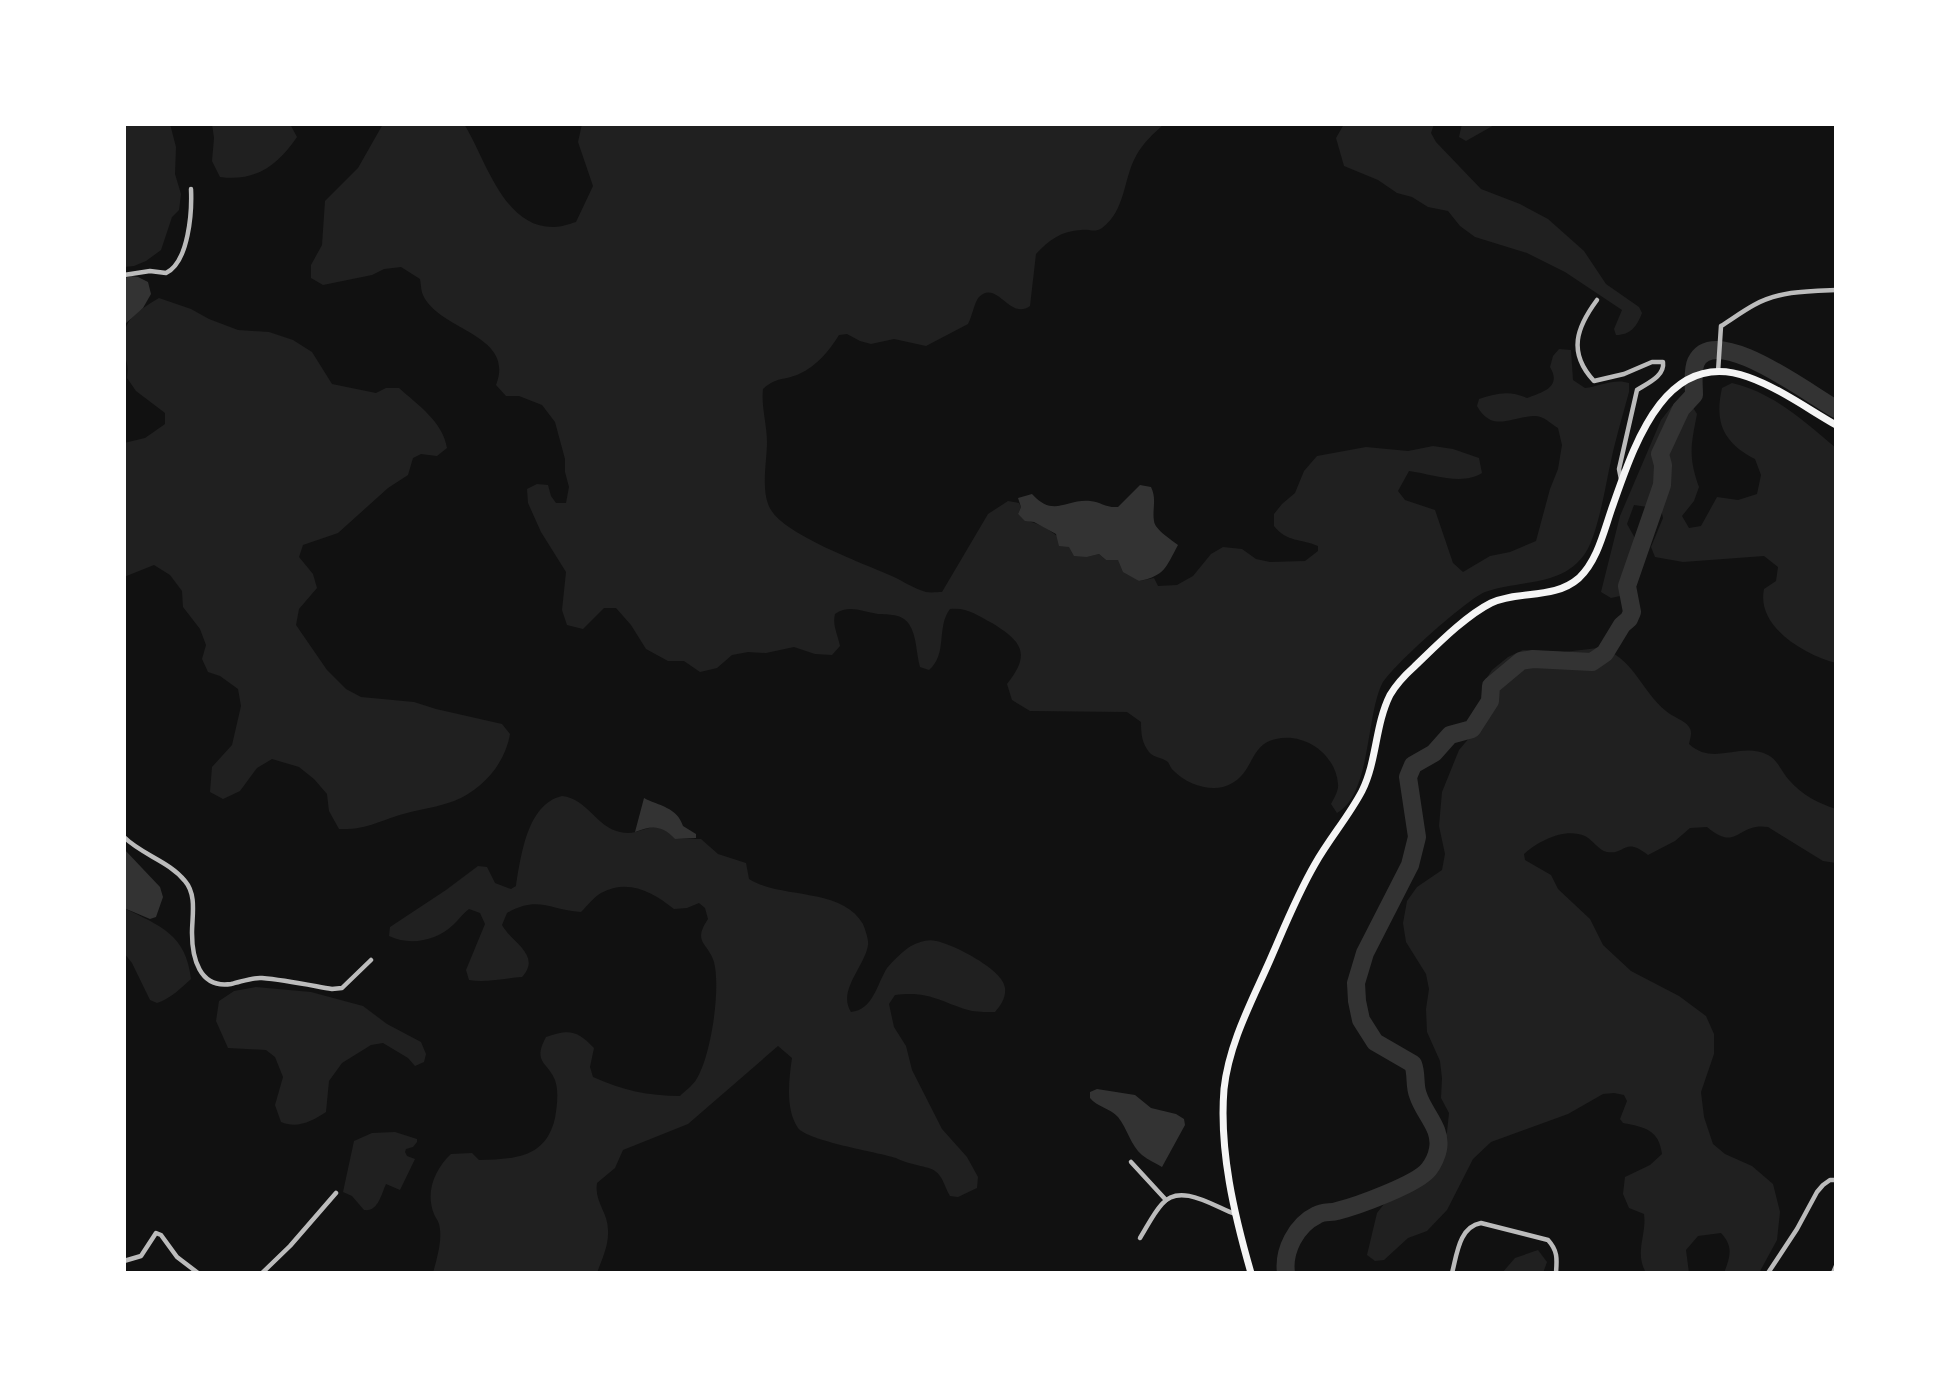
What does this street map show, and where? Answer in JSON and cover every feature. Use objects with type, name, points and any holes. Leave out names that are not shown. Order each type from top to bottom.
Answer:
[{"type":"main road","points":[[1251,1273],[1235,1214],[1228,1170],[1224,1087],[1232,1050],[1303,886],[1364,786],[1373,764],[1392,692],[1414,667],[1469,618],[1490,604],[1506,598],[1552,592],[1577,579],[1591,564],[1622,480],[1650,416],[1662,399],[1686,380],[1718,372],[1735,374],[1762,383],[1836,425]]},
{"type":"street","points":[[124,275],[150,271],[166,274],[176,267],[190,228],[191,189]]},
{"type":"street","points":[[1718,372],[1721,326],[1755,305],[1787,293],[1836,290]]},
{"type":"street","points":[[1597,300],[1583,318],[1577,340],[1579,353],[1594,381],[1624,374],[1652,362],[1663,362],[1664,368],[1660,374],[1637,390],[1619,469],[1622,480]]},
{"type":"street","points":[[124,837],[172,869],[185,881],[192,892],[192,951],[195,964],[201,973],[219,985],[262,978],[332,989],[342,988],[371,960]]},
{"type":"street","points":[[1131,1162],[1166,1200]]},
{"type":"street","points":[[1768,1273],[1817,1192],[1823,1185],[1836,1180]]},
{"type":"street","points":[[262,1273],[290,1246],[336,1193]]},
{"type":"street","points":[[1140,1238],[1166,1200],[1178,1195],[1189,1195],[1235,1214]]},
{"type":"street","points":[[1452,1273],[1464,1232],[1474,1224],[1481,1223],[1548,1240],[1557,1255],[1556,1273]]},
{"type":"street","points":[[124,1261],[141,1256],[156,1233],[161,1235],[177,1257],[198,1273]]},
{"type":"street","points":[[1832,1273],[1836,1266]]},
{"type":"shaded area","points":[[124,124],[170,124],[176,147],[175,174],[181,194],[179,210],[172,217],[161,250],[146,261],[124,267]]},
{"type":"shaded area","points":[[212,124],[290,124],[297,137],[282,156],[265,169],[245,177],[220,177],[212,161]]},
{"type":"shaded area","points":[[383,124],[464,124],[498,189],[509,204],[536,224],[554,227],[576,222],[593,186],[578,142],[582,124],[1164,124],[1136,156],[1120,203],[1110,221],[1097,230],[1061,234],[1036,254],[1030,306],[1016,308],[992,293],[986,293],[977,300],[968,324],[926,346],[894,339],[871,344],[847,334],[839,335],[827,352],[811,367],[794,376],[772,382],[763,389],[767,442],[765,486],[771,510],[779,519],[807,538],[921,590],[942,592],[988,514],[1008,501],[1019,503],[1021,507],[1018,514],[1021,517],[1044,527],[1087,557],[1099,554],[1106,560],[1118,560],[1139,581],[1154,578],[1158,586],[1177,585],[1193,576],[1211,554],[1223,547],[1242,549],[1256,559],[1270,562],[1305,561],[1318,551],[1318,546],[1284,535],[1274,526],[1274,514],[1295,493],[1304,471],[1317,456],[1366,447],[1408,451],[1433,446],[1453,449],[1479,458],[1482,473],[1474,477],[1456,479],[1409,471],[1398,491],[1405,500],[1435,510],[1453,563],[1463,572],[1490,556],[1510,552],[1536,541],[1558,469],[1562,445],[1558,428],[1537,416],[1496,421],[1489,419],[1477,406],[1479,399],[1491,395],[1509,393],[1527,398],[1549,388],[1554,379],[1550,367],[1553,356],[1559,349],[1571,350],[1573,380],[1585,388],[1613,382],[1629,383],[1594,535],[1586,552],[1565,572],[1540,581],[1485,592],[1430,634],[1399,663],[1382,684],[1377,698],[1356,789],[1348,803],[1337,813],[1331,804],[1338,786],[1336,773],[1325,755],[1307,742],[1287,738],[1267,742],[1255,754],[1241,777],[1223,787],[1210,788],[1184,779],[1168,762],[1151,754],[1143,742],[1141,722],[1127,712],[1030,711],[1012,700],[1007,684],[1015,673],[1021,656],[1016,642],[992,623],[962,609],[950,609],[946,616],[938,656],[929,670],[920,667],[914,634],[906,620],[895,615],[851,609],[835,614],[840,646],[832,655],[815,654],[794,647],[766,653],[748,652],[732,655],[717,668],[700,672],[684,661],[668,661],[646,649],[616,608],[604,608],[583,629],[567,625],[562,610],[566,572],[541,532],[528,503],[527,489],[537,484],[548,485],[556,503],[566,503],[569,487],[555,422],[542,405],[519,396],[506,396],[496,385],[499,368],[495,354],[486,344],[432,307],[423,295],[420,279],[401,267],[323,285],[311,278],[311,265],[322,245],[325,201],[358,168]]},
{"type":"shaded area","points":[[1344,124],[1434,124],[1431,133],[1436,142],[1481,189],[1520,204],[1548,219],[1584,251],[1606,284],[1639,307],[1642,313],[1636,326],[1626,333],[1616,335],[1614,329],[1622,310],[1565,272],[1527,253],[1475,237],[1460,226],[1448,211],[1428,207],[1412,197],[1397,193],[1378,180],[1344,166],[1336,138]]},
{"type":"shaded area","points":[[1462,124],[1496,124],[1466,141],[1459,137]]},
{"type":"shaded area","points":[[131,276],[148,282],[151,294],[143,308],[125,324],[124,278]]},
{"type":"shaded area","points":[[159,298],[238,330],[269,332],[293,340],[312,352],[332,384],[376,393],[386,388],[399,388],[435,422],[447,448],[437,456],[421,454],[413,458],[408,475],[388,488],[338,533],[303,545],[299,557],[313,574],[317,588],[299,609],[296,625],[327,670],[346,689],[361,697],[414,702],[502,724],[510,734],[503,756],[491,775],[474,790],[448,803],[349,829],[339,829],[329,811],[327,794],[314,779],[299,767],[272,759],[257,768],[240,791],[223,799],[210,792],[212,767],[232,745],[241,706],[238,689],[220,676],[208,672],[202,659],[206,645],[200,629],[183,607],[182,591],[170,575],[154,565],[124,577],[124,443],[145,438],[165,424],[165,413],[136,391],[127,378],[123,340],[131,318]]},
{"type":"shaded area","points":[[1732,383],[1775,401],[1836,448],[1836,663],[1797,646],[1775,627],[1764,603],[1764,589],[1776,581],[1778,567],[1764,556],[1683,562],[1655,557],[1651,547],[1663,518],[1661,509],[1634,505],[1627,524],[1636,540],[1623,589],[1620,596],[1611,598],[1601,592],[1620,516],[1661,420],[1672,406],[1692,406],[1697,414],[1692,450],[1693,467],[1699,487],[1694,501],[1682,516],[1689,528],[1701,526],[1717,497],[1738,500],[1757,494],[1761,475],[1755,459],[1729,439],[1721,422],[1719,412],[1722,388]]},
{"type":"shaded area","points":[[1140,485],[1151,487],[1155,524],[1178,545],[1160,573],[1148,579],[1139,581],[1123,572],[1118,560],[1106,560],[1099,554],[1074,556],[1069,547],[1059,546],[1056,534],[1034,522],[1025,521],[1018,514],[1021,507],[1018,498],[1032,494],[1047,505],[1053,506],[1090,501],[1118,507]]},
{"type":"shaded area","points":[[1598,648],[1620,658],[1657,703],[1687,725],[1691,731],[1689,744],[1698,751],[1718,754],[1758,751],[1768,755],[1799,790],[1836,809],[1836,863],[1823,861],[1768,827],[1750,829],[1732,837],[1717,834],[1707,827],[1690,828],[1675,841],[1648,855],[1629,846],[1607,852],[1585,836],[1569,833],[1544,840],[1524,854],[1525,860],[1551,875],[1558,889],[1590,919],[1603,945],[1631,971],[1679,996],[1706,1016],[1714,1034],[1714,1054],[1701,1092],[1704,1117],[1713,1144],[1725,1154],[1752,1166],[1773,1184],[1780,1212],[1777,1240],[1759,1273],[1724,1273],[1730,1252],[1721,1233],[1698,1236],[1686,1250],[1689,1273],[1646,1273],[1641,1258],[1644,1214],[1629,1208],[1623,1194],[1625,1177],[1650,1165],[1662,1154],[1658,1140],[1650,1131],[1623,1123],[1620,1119],[1627,1101],[1624,1095],[1614,1093],[1603,1094],[1568,1114],[1491,1142],[1473,1159],[1447,1210],[1427,1231],[1408,1238],[1384,1260],[1375,1261],[1367,1255],[1377,1213],[1384,1204],[1425,1182],[1434,1173],[1447,1132],[1449,1113],[1441,1098],[1440,1061],[1427,1032],[1429,989],[1426,974],[1406,942],[1403,923],[1407,901],[1417,887],[1442,870],[1445,854],[1439,826],[1442,792],[1459,750],[1470,737],[1484,682],[1492,670],[1508,657],[1523,650],[1564,652]]},
{"type":"shaded area","points":[[562,796],[579,802],[612,829],[628,833],[654,827],[667,832],[675,839],[701,839],[718,854],[746,863],[749,879],[777,889],[826,899],[853,912],[863,924],[868,943],[866,953],[849,987],[847,996],[851,1012],[864,1007],[874,995],[887,968],[895,959],[911,946],[923,941],[936,941],[954,947],[996,973],[1005,992],[1003,1001],[995,1012],[972,1011],[918,994],[895,995],[889,1004],[894,1027],[906,1046],[912,1070],[942,1129],[967,1157],[978,1177],[977,1188],[958,1197],[950,1196],[938,1173],[932,1169],[828,1142],[804,1133],[798,1128],[791,1112],[789,1084],[792,1058],[778,1046],[688,1124],[623,1150],[615,1168],[597,1183],[597,1196],[606,1218],[608,1236],[597,1273],[433,1273],[440,1236],[439,1224],[431,1206],[431,1189],[445,1160],[451,1154],[472,1153],[479,1160],[505,1159],[527,1154],[536,1149],[551,1131],[557,1094],[555,1080],[541,1057],[546,1037],[567,1032],[577,1034],[594,1048],[590,1067],[593,1077],[625,1089],[657,1095],[680,1096],[696,1080],[706,1056],[715,1005],[716,974],[714,962],[701,938],[708,919],[705,908],[699,903],[674,909],[658,897],[640,889],[621,887],[601,893],[581,912],[536,904],[518,908],[507,913],[502,925],[527,956],[527,969],[522,977],[495,980],[469,980],[466,970],[485,924],[480,913],[469,909],[446,930],[431,938],[405,941],[389,936],[390,927],[478,866],[487,867],[495,883],[511,889],[516,886],[524,846],[533,820],[550,801]]},
{"type":"shaded area","points":[[644,798],[672,811],[683,826],[696,834],[696,838],[675,839],[666,831],[656,828],[635,832]]},
{"type":"shaded area","points":[[124,849],[160,887],[163,897],[156,917],[150,919],[124,908]]},
{"type":"shaded area","points":[[124,908],[169,933],[183,951],[188,964],[191,979],[171,996],[157,1003],[150,1000],[132,963],[124,953]]},
{"type":"shaded area","points":[[256,987],[311,992],[363,1006],[387,1024],[421,1042],[426,1054],[424,1062],[415,1066],[408,1058],[383,1043],[371,1045],[342,1063],[329,1081],[326,1112],[299,1124],[281,1122],[275,1105],[283,1077],[275,1057],[266,1050],[228,1048],[216,1021],[219,1001],[234,991]]},
{"type":"shaded area","points":[[1097,1089],[1135,1095],[1151,1108],[1176,1114],[1184,1119],[1185,1125],[1162,1167],[1138,1151],[1118,1117],[1090,1098],[1090,1092]]},
{"type":"shaded area","points":[[395,1132],[417,1139],[413,1147],[405,1152],[407,1156],[415,1159],[400,1190],[386,1184],[376,1206],[364,1210],[352,1196],[343,1192],[354,1141],[372,1133]]},
{"type":"shaded area","points":[[1538,1250],[1547,1262],[1543,1273],[1502,1273],[1515,1258]]},
{"type":"waterway","points":[[1286,1273],[1292,1240],[1310,1219],[1400,1188],[1423,1175],[1429,1169],[1437,1151],[1439,1141],[1418,1095],[1413,1064],[1375,1042],[1361,1020],[1357,1001],[1356,983],[1365,953],[1410,865],[1417,837],[1408,777],[1413,765],[1434,753],[1450,735],[1472,729],[1490,701],[1491,686],[1521,661],[1533,659],[1592,662],[1605,653],[1632,612],[1627,586],[1662,485],[1663,465],[1660,454],[1681,409],[1694,395],[1696,362],[1707,352],[1723,350],[1743,356],[1787,378],[1836,409]]}]
